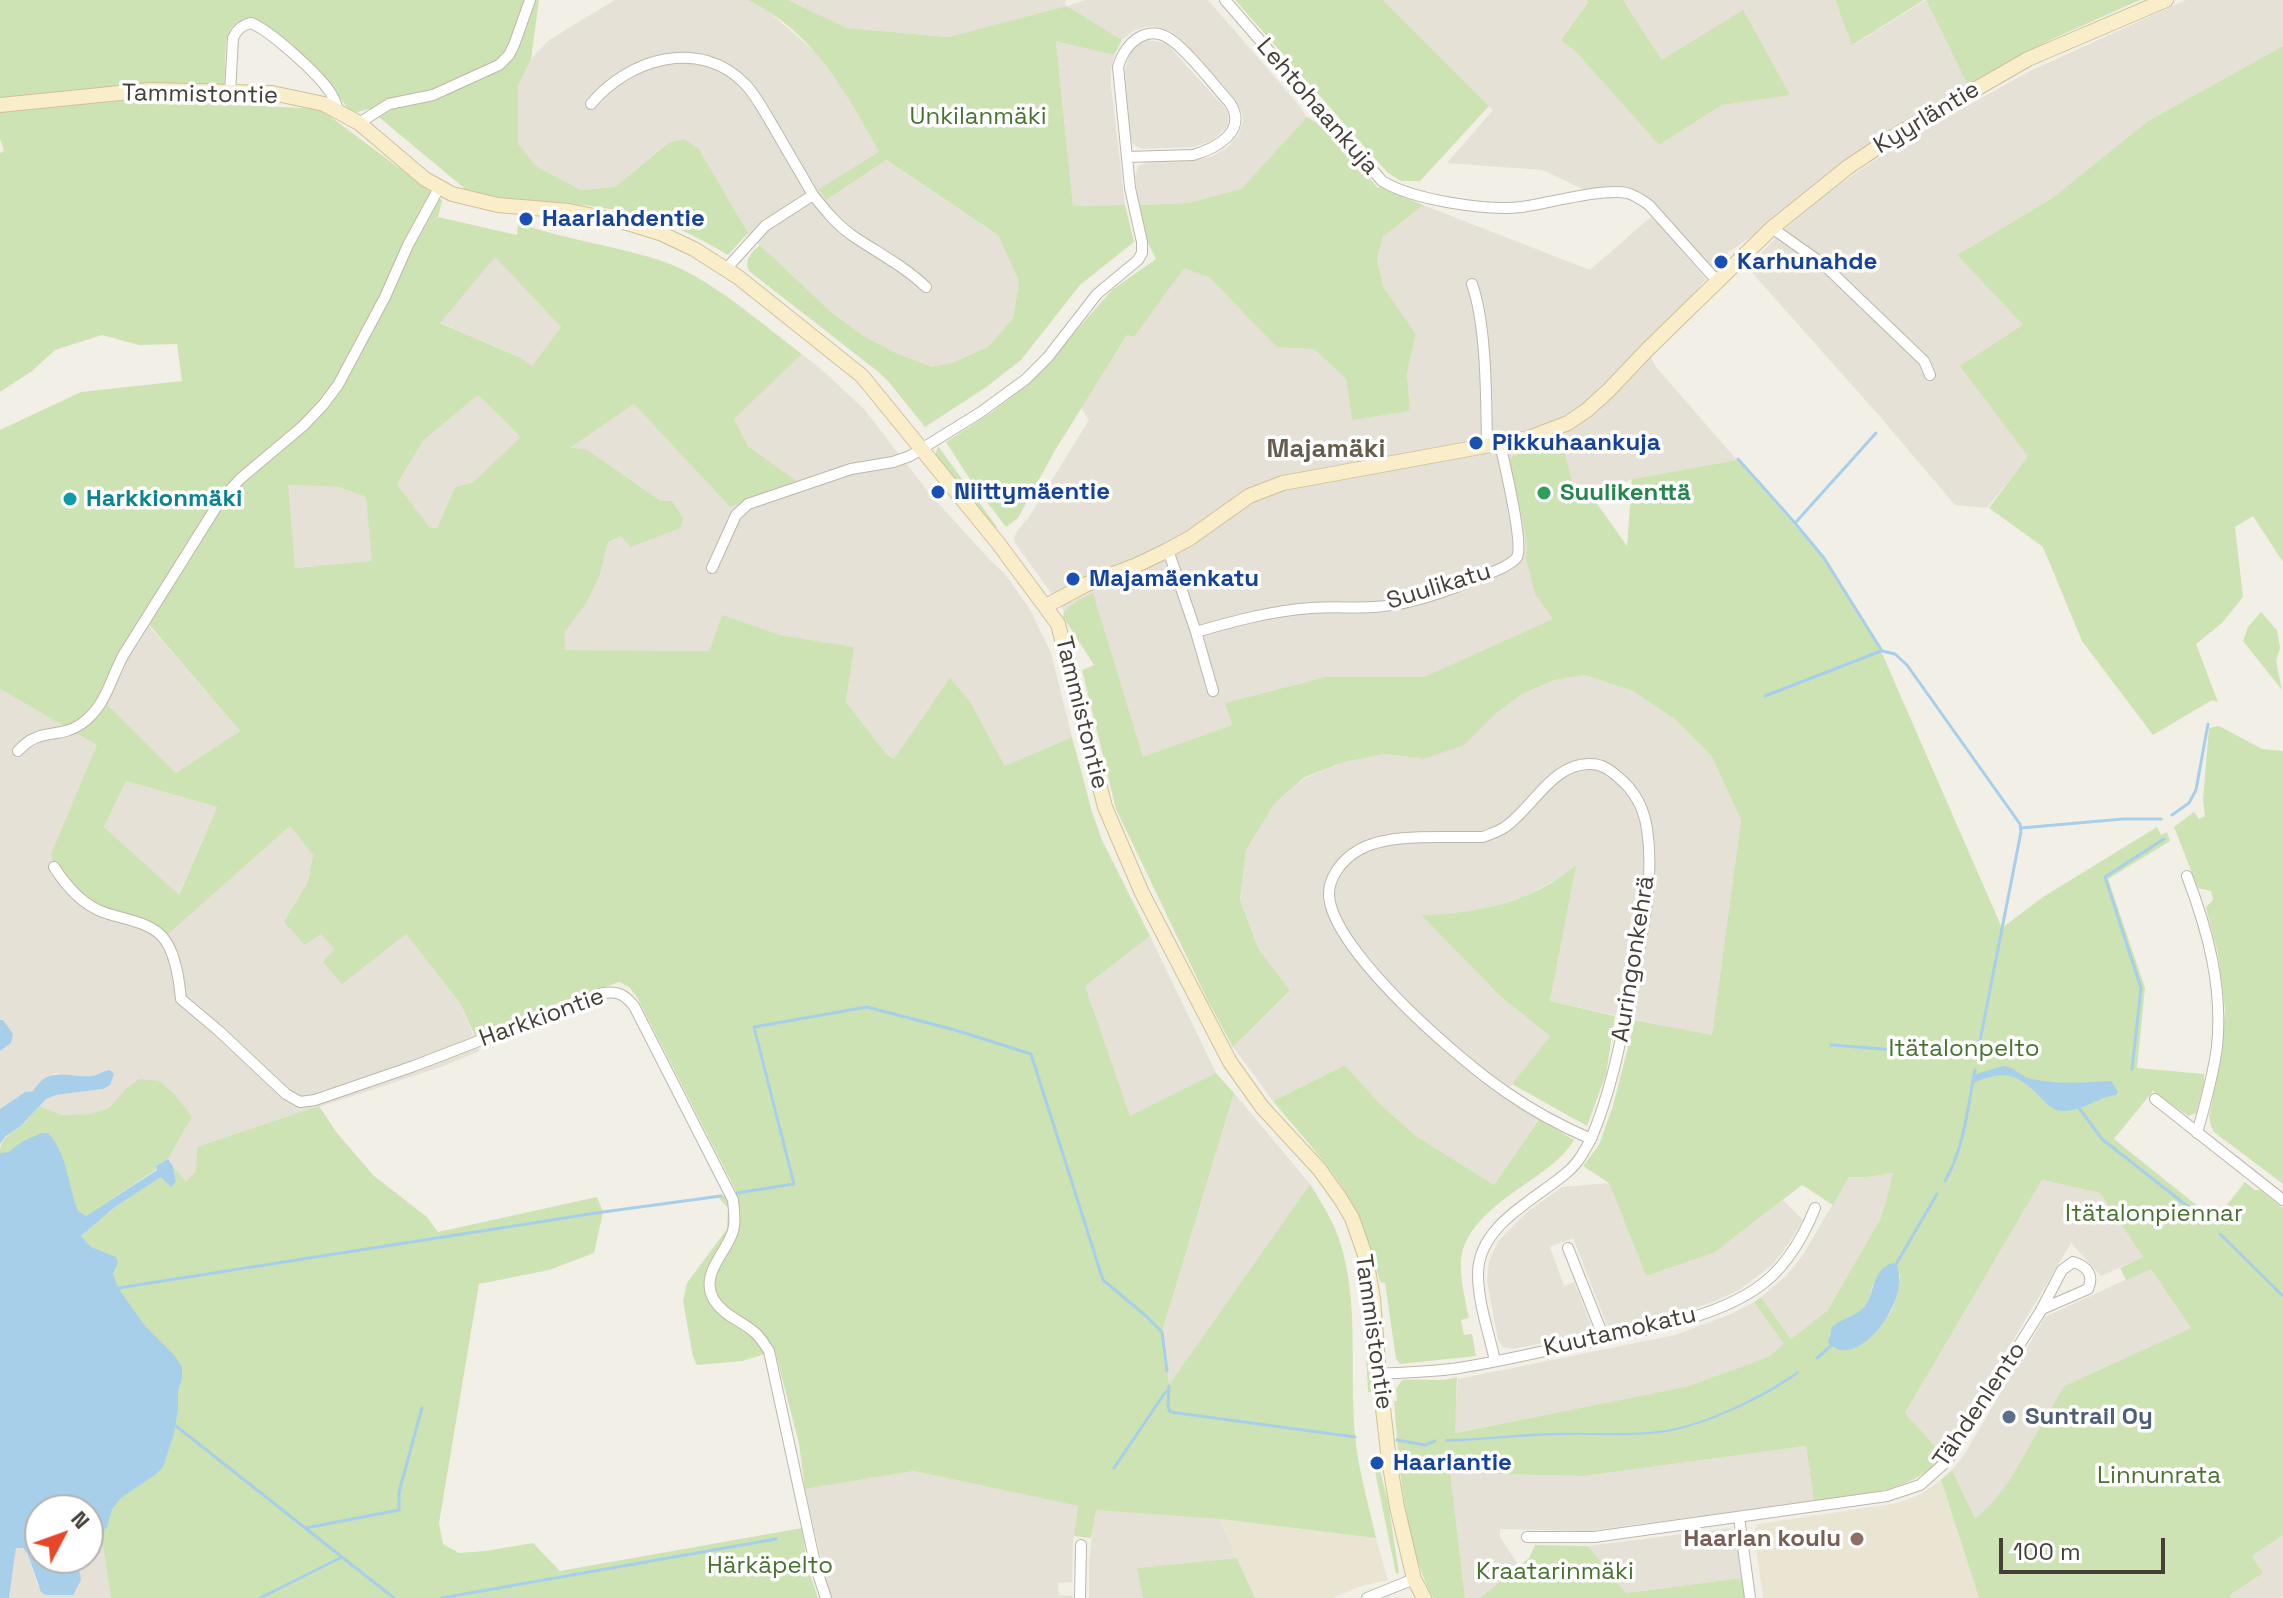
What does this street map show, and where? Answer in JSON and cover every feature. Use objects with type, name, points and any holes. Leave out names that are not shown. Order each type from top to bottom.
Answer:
[{"type":"street","points":[[359,123],[389,104],[433,95],[499,65],[514,45],[530,0]]},
{"type":"street","name":"Lehtohaankuja","points":[[1225,0],[1322,114],[1382,181],[1392,187],[1446,202],[1497,209],[1626,192],[1649,205],[1717,281]]},
{"type":"street","name":"Kyyrläntie","points":[[1717,281],[1772,228],[1841,171],[1896,135],[2028,59],[2166,0]]},
{"type":"street","points":[[230,93],[233,38],[236,31],[251,23],[314,74],[333,96],[338,110]]},
{"type":"street","points":[[712,568],[736,515],[748,504],[851,469],[893,462],[981,412],[1026,379],[1048,357],[1097,294],[1138,260],[1142,242],[1132,202],[1127,157],[1118,67],[1124,50],[1134,39],[1147,34],[1160,35],[1174,41],[1230,103],[1236,115],[1234,127],[1218,145],[1193,155],[1127,157]]},
{"type":"street","points":[[591,104],[614,82],[653,61],[685,57],[719,65],[739,78],[753,93],[813,195],[836,222],[911,272],[926,287]]},
{"type":"street","name":"Tammistontie","points":[[0,105],[150,90],[272,93],[298,97],[338,110],[359,123],[406,164],[452,194],[487,203],[569,211],[624,222],[680,242],[726,269],[862,376],[922,448],[1058,624],[1105,807],[1142,893],[1230,1062],[1262,1107],[1326,1177],[1352,1218],[1366,1258],[1373,1299],[1391,1472],[1414,1579],[1424,1598]]},
{"type":"street","points":[[18,751],[28,740],[67,731],[81,724],[104,701],[124,654],[220,501],[240,479],[303,426],[338,385],[439,188]]},
{"type":"street","points":[[726,269],[765,226],[813,195]]},
{"type":"street","points":[[1772,228],[1831,271],[1913,348],[1927,365],[1930,375]]},
{"type":"street","points":[[1046,606],[1087,584],[1168,550],[1249,496],[1283,483],[1543,434],[1568,423],[1587,410],[1717,281]]},
{"type":"street","points":[[1472,284],[1478,308],[1494,444]]},
{"type":"street","name":"Suulikatu","points":[[1196,632],[1276,611],[1403,603],[1475,580],[1511,564],[1517,557],[1519,540],[1494,444]]},
{"type":"street","points":[[1168,550],[1213,691]]},
{"type":"street","name":"Auringonkehrä","points":[[1495,1361],[1480,1292],[1480,1259],[1495,1231],[1519,1208],[1571,1169],[1591,1139],[1612,1081],[1642,936],[1649,862],[1647,827],[1636,795],[1615,774],[1589,763],[1556,777],[1517,818],[1494,833],[1483,837],[1396,839],[1355,852],[1335,872],[1329,895],[1337,920],[1363,958],[1399,1000],[1441,1041],[1505,1092],[1541,1115],[1591,1139]]},
{"type":"street","name":"Harkkiontie","points":[[54,867],[66,887],[98,910],[144,925],[164,938],[178,974],[181,999],[286,1094],[300,1102],[315,1100],[414,1066],[603,993],[616,992],[626,996],[634,1006],[733,1200],[733,1233],[713,1266],[710,1281],[712,1297],[723,1312],[752,1330],[769,1351],[816,1568],[826,1598]]},
{"type":"street","points":[[2187,876],[2208,939],[2218,993],[2212,1077],[2197,1133]]},
{"type":"street","points":[[2155,1099],[2283,1200]]},
{"type":"street","name":"Kuutamokatu","points":[[1379,1374],[1450,1369],[1495,1361],[1667,1325],[1704,1313],[1752,1292],[1774,1274],[1789,1258],[1815,1208]]},
{"type":"street","points":[[1568,1248],[1604,1338]]},
{"type":"street","name":"Tähdenlento","points":[[1527,1537],[1594,1537],[1887,1496],[1912,1489],[1928,1479],[1954,1453],[2042,1309],[2062,1270],[2073,1262],[2091,1275],[2088,1289],[2042,1309]]},
{"type":"street","points":[[1739,1517],[1750,1598]]},
{"type":"street","points":[[1080,1598],[1081,1545]]},
{"type":"street","points":[[1367,1598],[1414,1579]]},
{"type":"shaded area","points":[[615,0],[748,0],[766,9],[816,53],[841,85],[880,153],[820,189],[826,199],[885,160],[998,235],[1019,282],[1013,318],[988,347],[954,362],[932,367],[862,335],[830,311],[751,240],[699,149],[667,143],[615,187],[581,190],[536,166],[518,145],[518,86],[531,59],[549,40]]},
{"type":"shaded area","points":[[788,0],[1066,0],[1065,7],[948,37],[847,28]]},
{"type":"shaded area","points":[[1085,0],[1208,0],[1307,117],[1241,189],[1188,203],[1139,205],[1135,177],[1138,166],[1148,162],[1197,160],[1213,156],[1229,146],[1239,134],[1242,113],[1235,99],[1170,31],[1154,26],[1145,27],[1133,31],[1122,40],[1067,6]]},
{"type":"shaded area","points":[[1383,0],[1587,0],[1561,40],[1577,53],[1659,145],[1722,105],[1790,94],[1662,60],[1623,0],[1835,0],[1853,45],[1926,0],[1968,86],[1892,129],[1844,161],[1712,268],[1652,201],[1640,192],[1627,187],[1587,191],[1542,170],[1447,163],[1493,110]]},
{"type":"shaded area","points":[[2186,0],[2283,0],[2283,46],[2148,121],[2051,199],[1957,255],[2024,326],[2028,457],[1987,508],[1955,505],[1747,267],[1787,227],[1831,190],[1900,143],[2030,71]]},
{"type":"shaded area","points":[[1056,40],[1114,55],[1111,86],[1125,205],[1073,206]]},
{"type":"shaded area","points":[[1148,40],[1166,43],[1225,108],[1228,126],[1213,140],[1194,147],[1142,149],[1133,144],[1124,74],[1130,53],[1137,44]]},
{"type":"shaded area","points":[[1423,205],[1590,270],[1652,216],[1706,279],[1647,350],[1656,367],[1737,460],[1632,479],[1593,498],[1565,610],[1551,621],[1424,677],[1325,677],[1226,703],[1232,725],[1142,758],[1093,594],[1064,611],[1015,543],[1017,531],[1029,517],[1089,420],[1081,408],[1128,334],[1134,337],[1183,267],[1210,278],[1277,346],[1314,349],[1346,379],[1352,419],[1410,411],[1407,373],[1416,334],[1384,288],[1377,259],[1383,237]]},
{"type":"shaded area","points":[[495,256],[561,327],[532,367],[519,357],[439,322]]},
{"type":"shaded area","points":[[802,354],[864,409],[929,493],[1005,574],[1031,611],[1051,653],[1072,737],[1005,766],[971,703],[894,760],[846,702],[853,647],[780,635],[722,616],[709,651],[565,650],[563,633],[587,602],[600,575],[608,542],[621,536],[661,501],[586,449],[568,449],[634,404],[730,507],[798,483],[748,446],[733,419]]},
{"type":"shaded area","points":[[478,395],[522,437],[473,482],[455,487],[437,528],[429,528],[397,484],[423,441]]},
{"type":"shaded area","points":[[287,485],[339,487],[367,497],[372,562],[295,568]]},
{"type":"shaded area","points":[[145,621],[240,731],[176,773],[104,701]]},
{"type":"shaded area","points":[[1585,675],[1633,691],[1676,720],[1712,757],[1741,820],[1712,1036],[1550,1001],[1575,866],[1562,877],[1521,898],[1473,912],[1422,916],[1500,996],[1550,1036],[1506,1092],[1541,1115],[1494,1185],[1416,1136],[1379,1103],[1345,1065],[1273,1101],[1233,1047],[1290,992],[1258,948],[1240,899],[1246,850],[1275,803],[1305,778],[1344,762],[1385,754],[1424,759],[1522,694],[1555,680]]},
{"type":"shaded area","points":[[0,689],[98,745],[51,854],[164,938],[290,826],[313,855],[308,882],[305,945],[321,934],[334,949],[406,934],[460,1003],[480,1051],[441,1067],[197,1147],[196,1171],[186,1183],[168,1159],[192,1117],[125,1090],[110,1108],[90,1114],[62,1115],[39,1106],[56,1095],[103,1089],[104,1071],[97,1076],[68,1077],[56,1073],[38,1083],[33,1091],[25,1092],[0,1109],[0,1051],[11,1043],[0,1020]]},
{"type":"shaded area","points":[[126,781],[217,807],[178,896],[104,827]]},
{"type":"shaded area","points":[[1150,936],[1216,1073],[1130,1117],[1084,986]]},
{"type":"shaded area","points":[[1234,1093],[1310,1184],[1169,1386],[1162,1332]]},
{"type":"shaded area","points":[[1893,1173],[1881,1218],[1827,1311],[1791,1339],[1761,1297],[1786,1276],[1802,1256],[1849,1177]]},
{"type":"shaded area","points":[[2042,1180],[2100,1193],[2143,1257],[2101,1276],[2071,1243],[1944,1456],[1905,1413]]},
{"type":"shaded area","points":[[1609,1183],[1646,1276],[1714,1253],[1783,1200],[1803,1220],[1772,1265],[1739,1290],[1662,1319],[1616,1328],[1606,1323],[1573,1238],[1550,1247],[1564,1286],[1574,1282],[1590,1330],[1584,1335],[1512,1349],[1503,1347],[1498,1340],[1487,1281],[1489,1261],[1498,1241],[1527,1212],[1562,1187]]},
{"type":"shaded area","points":[[2151,1268],[2191,1328],[2064,1386],[2009,1481],[1974,1520],[1952,1470],[1964,1455],[2045,1317]]},
{"type":"shaded area","points":[[1754,1302],[1785,1344],[1768,1357],[1689,1386],[1454,1433],[1458,1379],[1675,1335]]},
{"type":"shaded area","points":[[1806,1446],[1814,1501],[1587,1531],[1500,1529],[1500,1537],[1519,1566],[1480,1598],[1465,1598],[1449,1473],[1584,1476]]},
{"type":"shaded area","points":[[914,1471],[1079,1506],[1073,1542],[1072,1582],[1058,1583],[1059,1595],[1073,1598],[832,1598],[805,1489]]},
{"type":"shaded area","name":"Haarlan koulu","points":[[1941,1480],[1979,1598],[1763,1598],[1754,1532],[1758,1524],[1898,1503],[1921,1494]]},
{"type":"shaded area","points":[[1095,1509],[1220,1519],[1237,1558],[1138,1568],[1143,1598],[1089,1598]]},
{"type":"shaded area","points":[[1220,1519],[1376,1538],[1388,1580],[1358,1587],[1333,1598],[1255,1598]]},
{"type":"shaded area","points":[[1730,1528],[1736,1535],[1742,1578],[1626,1593],[1588,1546]]},
{"type":"shaded area","points":[[2283,1535],[2283,1596],[2232,1598],[2230,1595],[2263,1573],[2252,1556]]},
{"type":"shaded area","points":[[16,1548],[24,1549],[24,1574],[34,1574],[38,1587],[58,1574],[104,1574],[104,1552],[111,1598],[9,1598]]},
{"type":"green space","points":[[0,0],[539,0],[531,59],[518,86],[518,144],[536,166],[581,190],[615,187],[668,143],[684,139],[699,149],[748,233],[728,255],[674,227],[632,214],[585,205],[466,193],[463,187],[369,109],[349,110],[326,80],[259,21],[239,22],[227,38],[223,104],[320,109],[442,200],[438,217],[517,235],[518,223],[662,261],[699,278],[802,354],[734,419],[748,446],[799,483],[730,507],[634,404],[570,448],[586,449],[661,501],[672,501],[683,518],[680,528],[631,547],[621,536],[608,542],[600,575],[587,602],[564,633],[565,650],[709,651],[722,615],[780,635],[854,647],[846,702],[887,755],[894,759],[950,678],[971,703],[1005,766],[1072,737],[1102,840],[1150,936],[1085,986],[1130,1116],[1216,1073],[1234,1093],[1162,1332],[1169,1385],[1310,1184],[1339,1239],[1350,1287],[1355,1435],[1376,1538],[1220,1519],[1096,1510],[1091,1538],[1074,1536],[1078,1506],[914,1471],[805,1489],[799,1443],[775,1351],[742,1361],[697,1365],[693,1357],[683,1301],[687,1283],[727,1229],[728,1208],[718,1197],[737,1193],[637,997],[629,987],[619,982],[475,1036],[460,1003],[406,934],[342,984],[323,962],[334,949],[321,934],[305,945],[284,922],[308,882],[313,855],[290,826],[164,938],[98,910],[54,867],[51,854],[97,745],[0,689],[0,430],[81,392],[182,381],[177,344],[139,345],[102,335],[55,350],[32,371],[0,392],[0,153],[4,151],[0,139]],"holes":[[[495,257],[561,327],[532,366],[519,357],[440,323]],[[478,395],[521,437],[473,482],[455,487],[437,528],[430,528],[397,484],[423,441]],[[288,485],[339,487],[366,497],[372,561],[295,568]],[[146,621],[240,731],[176,773],[104,701]],[[126,781],[217,807],[179,895],[104,827]]]},
{"type":"green space","name":"Unkilanmäki","points":[[748,0],[788,0],[847,28],[948,37],[1067,6],[1122,40],[1114,55],[1056,41],[1073,206],[1125,205],[1134,242],[1080,285],[1021,360],[925,427],[876,370],[749,271],[749,256],[760,245],[830,311],[862,335],[932,367],[954,362],[988,347],[1013,318],[1019,282],[998,235],[886,160],[826,200],[819,189],[879,152],[826,65],[791,28]]},
{"type":"green space","points":[[1235,0],[1383,0],[1489,106],[1420,181],[1401,181],[1387,172]]},
{"type":"green space","points":[[1587,0],[1623,0],[1662,60],[1743,10],[1790,95],[1722,105],[1659,145],[1577,53],[1561,40]]},
{"type":"green space","points":[[1835,0],[1924,0],[1852,45]]},
{"type":"green space","points":[[1926,0],[2140,0],[2050,40],[1968,86]]},
{"type":"green space","points":[[2283,46],[2283,562],[2253,516],[2235,527],[2243,597],[2222,623],[2196,644],[2218,702],[2212,700],[2153,735],[2082,641],[2043,547],[1989,508],[2028,456],[1960,366],[2023,325],[1957,255],[2051,199],[2148,121]]},
{"type":"green space","points":[[1307,117],[1321,125],[1378,188],[1382,186],[1423,205],[1383,237],[1377,259],[1384,288],[1416,334],[1407,373],[1410,411],[1352,420],[1346,379],[1314,349],[1277,347],[1210,278],[1184,268],[1134,337],[1127,335],[1054,452],[1018,518],[1006,527],[946,442],[1030,383],[1112,290],[1156,259],[1145,237],[1139,205],[1188,203],[1241,189]]},
{"type":"green space","points":[[1562,442],[1577,499],[1593,498],[1627,546],[1632,479],[1737,460],[1823,557],[1881,651],[2002,928],[2043,897],[2157,827],[2161,835],[2167,832],[2170,841],[2108,879],[2145,988],[2137,1068],[2204,1074],[2204,1083],[2196,1113],[2188,1116],[2153,1091],[2114,1139],[2215,1220],[2245,1182],[2283,1208],[2283,1535],[2252,1556],[2263,1573],[2230,1595],[2232,1598],[1979,1598],[1941,1480],[1952,1470],[1975,1519],[2009,1481],[2064,1386],[2191,1328],[2151,1269],[2126,1280],[2120,1268],[2143,1257],[2100,1193],[2042,1180],[1905,1413],[1944,1456],[1931,1469],[1884,1490],[1814,1501],[1806,1446],[1584,1476],[1450,1473],[1465,1598],[1433,1598],[1415,1552],[1404,1502],[1394,1401],[1397,1401],[1396,1389],[1402,1380],[1457,1377],[1455,1433],[1689,1386],[1768,1357],[1784,1344],[1754,1302],[1761,1297],[1791,1339],[1827,1311],[1881,1218],[1893,1173],[1849,1177],[1833,1205],[1802,1185],[1714,1253],[1646,1276],[1609,1183],[1583,1166],[1599,1145],[1613,1106],[1635,1020],[1712,1035],[1741,820],[1712,757],[1676,720],[1633,691],[1585,675],[1555,680],[1522,694],[1494,715],[1464,745],[1424,759],[1385,754],[1344,762],[1305,777],[1275,803],[1246,850],[1240,899],[1258,948],[1290,991],[1233,1047],[1116,809],[1082,670],[1094,665],[1063,617],[1064,611],[1093,593],[1143,757],[1232,725],[1225,703],[1325,677],[1424,677],[1553,619],[1535,594],[1526,558],[1523,521],[1510,460],[1513,456]],"holes":[[[1900,1274],[1888,1317],[1880,1324],[1831,1347],[1829,1339],[1833,1327],[1862,1310],[1873,1285]]]},
{"type":"green space","points":[[938,446],[997,527],[994,528],[935,456]]},
{"type":"green space","points":[[2261,612],[2277,630],[2280,648],[2276,661],[2282,690],[2243,641],[2248,627]]},
{"type":"green space","points":[[2219,726],[2262,749],[2283,751],[2283,1184],[2214,1132],[2209,1116],[2221,1060],[2225,1009],[2218,954],[2206,907],[2213,900],[2211,891],[2198,888],[2174,827],[2194,812],[2199,819],[2205,816],[2203,800],[2209,728]]},
{"type":"green space","points":[[1576,865],[1550,1001],[1615,1016],[1606,1074],[1587,1126],[1512,1084],[1550,1036],[1500,996],[1421,915],[1463,912],[1503,904],[1542,888]]},
{"type":"green space","points":[[1345,1065],[1379,1103],[1416,1136],[1494,1185],[1539,1119],[1574,1140],[1554,1163],[1485,1216],[1468,1237],[1461,1265],[1469,1318],[1461,1320],[1464,1335],[1472,1334],[1476,1356],[1400,1364],[1396,1359],[1385,1283],[1380,1282],[1353,1205],[1327,1166],[1273,1101]]},
{"type":"green space","points":[[139,1079],[160,1081],[192,1117],[168,1159],[86,1216],[75,1219],[23,1141],[8,1152],[0,1153],[3,1140],[23,1125],[39,1106],[62,1115],[90,1114],[109,1108]]},
{"type":"green space","name":"Härkäpelto","points":[[319,1106],[337,1133],[374,1176],[427,1217],[438,1232],[597,1197],[603,1212],[594,1253],[549,1270],[479,1284],[439,1523],[443,1544],[459,1553],[533,1543],[560,1571],[802,1528],[807,1565],[818,1598],[111,1598],[104,1552],[104,1494],[97,1494],[81,1236],[115,1207],[162,1176],[171,1186],[176,1182],[173,1166],[186,1182],[196,1171],[197,1147]]},
{"type":"green space","points":[[1364,1279],[1374,1392],[1368,1392]]},
{"type":"green space","points":[[1380,1470],[1399,1573],[1396,1574],[1375,1471]]},
{"type":"green space","name":"Kraatarinmäki","points":[[1535,1545],[1588,1546],[1626,1593],[1742,1578],[1745,1598],[1480,1598],[1529,1558]]},
{"type":"green space","points":[[1237,1558],[1255,1598],[1143,1598],[1137,1568]]},
{"type":"water","points":[[0,1020],[13,1034],[11,1043],[0,1051]]},
{"type":"water","points":[[2003,1066],[2042,1081],[2111,1081],[2118,1092],[2076,1109],[2062,1111],[2050,1106],[2025,1084],[2010,1076],[1994,1076],[1974,1083],[1976,1074]]},
{"type":"water","points":[[110,1070],[114,1074],[110,1085],[103,1089],[46,1099],[0,1144],[0,1109],[25,1092],[33,1091],[45,1078],[59,1074],[92,1076]]},
{"type":"water","points":[[48,1133],[59,1150],[78,1211],[86,1216],[157,1170],[156,1166],[168,1159],[173,1166],[176,1182],[171,1187],[161,1177],[115,1207],[81,1236],[91,1247],[116,1257],[118,1262],[113,1274],[118,1288],[145,1326],[175,1356],[182,1367],[182,1379],[174,1434],[163,1467],[121,1498],[112,1509],[104,1530],[104,1494],[24,1494],[24,1549],[16,1548],[9,1598],[0,1598],[0,1153],[8,1152],[23,1141]]},
{"type":"water","points":[[1892,1263],[1896,1264],[1899,1280],[1889,1314],[1865,1342],[1852,1349],[1839,1350],[1828,1342],[1832,1327],[1865,1306],[1877,1276]]},
{"type":"water","points":[[1798,1371],[1785,1383],[1751,1402],[1676,1430],[1635,1435],[1446,1442],[1445,1439],[1549,1433],[1632,1433],[1676,1428],[1731,1408]]},
{"type":"water","points":[[35,1574],[80,1574],[81,1580],[73,1595],[46,1595],[41,1592]]},
{"type":"waterway","points":[[1796,522],[1876,433]]},
{"type":"waterway","points":[[1738,459],[1824,558],[1882,651],[1895,654],[1907,665],[2020,824],[2021,832],[1977,1056]]},
{"type":"waterway","points":[[1765,696],[1881,651]]},
{"type":"waterway","points":[[2172,815],[2189,803],[2196,790],[2208,724]]},
{"type":"waterway","points":[[2021,828],[2123,819],[2161,819]]},
{"type":"waterway","points":[[2132,1069],[2141,988],[2105,877],[2164,839]]},
{"type":"waterway","points":[[737,1193],[794,1184],[754,1027],[867,1007],[1031,1054],[1103,1280],[1162,1332],[1167,1371]]},
{"type":"waterway","points":[[1831,1045],[1958,1055]]},
{"type":"waterway","points":[[1965,1056],[1977,1058]]},
{"type":"waterway","points":[[1945,1181],[1961,1141],[1975,1070]]},
{"type":"waterway","points":[[2079,1108],[2102,1139],[2209,1223]]},
{"type":"waterway","points":[[1895,1266],[1937,1194]]},
{"type":"waterway","points":[[118,1288],[721,1196]]},
{"type":"waterway","points":[[2220,1234],[2283,1296]]},
{"type":"waterway","points":[[1817,1358],[1833,1344]]},
{"type":"waterway","points":[[1169,1386],[1170,1412],[1355,1437]]},
{"type":"waterway","points":[[1114,1468],[1169,1390]]},
{"type":"waterway","points":[[306,1528],[399,1510],[399,1492],[422,1408]]},
{"type":"waterway","points":[[176,1426],[342,1557],[260,1598]]},
{"type":"waterway","points":[[1397,1440],[1425,1445],[1435,1441]]},
{"type":"waterway","points":[[442,1598],[776,1539]]},
{"type":"waterway","points":[[343,1558],[394,1598]]},
{"type":"place","name":"Haarlahdentie","points":[[526,219]]},
{"type":"place","name":"Karhunahde","points":[[1721,262]]},
{"type":"place","name":"Pikkuhaankuja","points":[[1476,443]]},
{"type":"place","name":"Niittymäentie","points":[[938,492]]},
{"type":"place","name":"Suulikenttä","points":[[1544,493]]},
{"type":"place","name":"Harkkionmäki","points":[[70,499]]},
{"type":"place","name":"Majamäenkatu","points":[[1073,579]]},
{"type":"place","name":"Suntrail Oy","points":[[2009,1417]]},
{"type":"place","name":"Haarlantie","points":[[1377,1463]]},
{"type":"place","name":"Haarlan koulu","points":[[1857,1539]]},
{"type":"district","name":"Majamäki","points":[[1326,450]]},
{"type":"park label","name":"Itätalonpelto","points":[[1964,1049]]},
{"type":"park label","name":"Itätalonpiennar","points":[[2154,1214]]},
{"type":"park label","name":"Linnunrata","points":[[2159,1476]]}]
